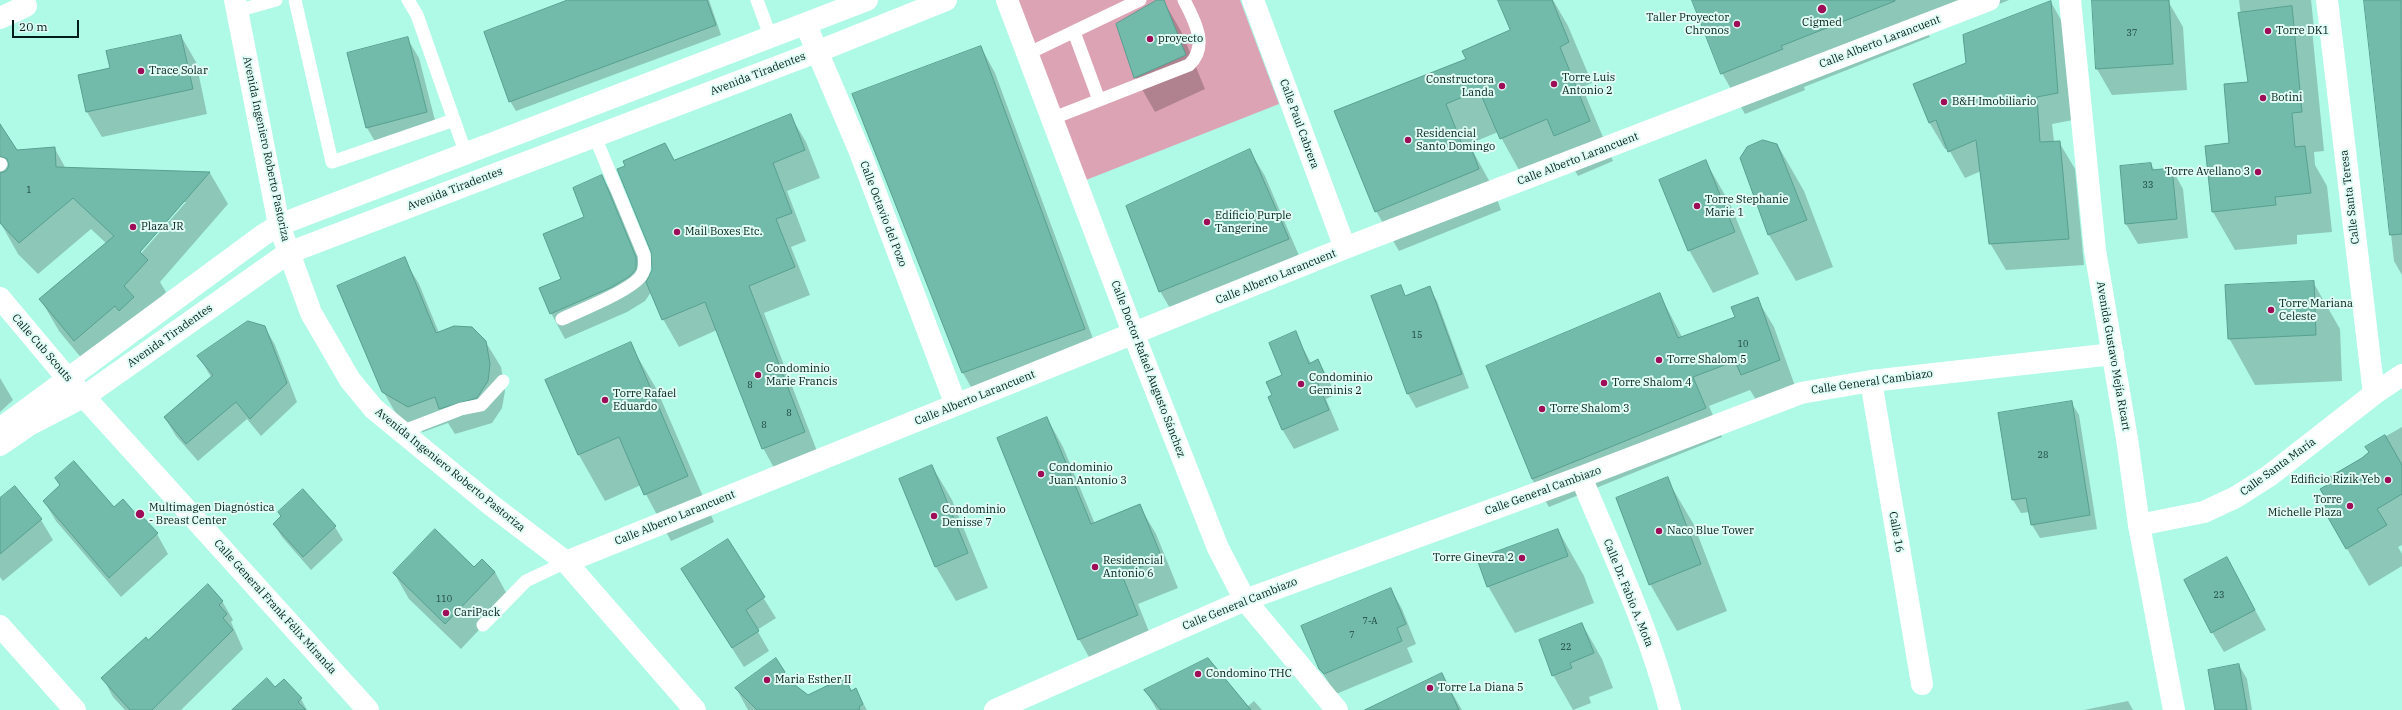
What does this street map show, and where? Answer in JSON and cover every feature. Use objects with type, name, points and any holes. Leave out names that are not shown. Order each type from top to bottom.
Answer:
[{"type":"street","points":[[0,429],[263,235],[279,225],[806,25],[867,0]]},
{"type":"street","name":"Avenida Tiradentes","points":[[0,444],[29,425],[85,396],[288,253],[819,51],[946,0]]},
{"type":"street","name":"Calle Doctor Rafael Augusto Sánchez","points":[[1007,0],[1134,335],[1218,548],[1245,600],[1337,710]]},
{"type":"street","name":"Calle Paul Cabrera","points":[[1253,0],[1345,248]]},
{"type":"street","name":"Calle Alberto Larancuent","points":[[566,562],[1134,335],[1345,248],[1989,0]]},
{"type":"street","name":"Avenida Gustavo Mejía Ricart","points":[[2070,0],[2095,250],[2113,354],[2139,525],[2174,710]]},
{"type":"street","name":"Calle Santa Teresa","points":[[2326,0],[2374,394]]},
{"type":"street","name":"Avenida Ingeniero Roberto Pastoriza","points":[[236,5],[279,225],[311,313],[350,380],[374,408],[401,432],[566,562],[695,710]]},
{"type":"street","points":[[0,18],[26,6]]},
{"type":"street","name":"Calle Octavio del Pozo","points":[[806,25],[819,51],[863,160],[956,405]]},
{"type":"street","name":"Calle Cub Scouts","points":[[0,298],[68,379],[85,396]]},
{"type":"street","name":"Calle General Cambiazo","points":[[995,710],[1019,706],[1245,600],[1581,477],[1801,393],[1871,381],[2113,354]]},
{"type":"street","name":"Calle Santa María","points":[[2139,525],[2204,512],[2236,497],[2269,476],[2374,394],[2402,376]]},
{"type":"street","name":"Calle 16","points":[[1871,381],[1922,684]]},
{"type":"street","name":"Calle General Frank Félix Miranda","points":[[85,396],[368,710]]},
{"type":"street","name":"Calle Dr. Fabio A. Mota","points":[[1581,477],[1636,606],[1663,682],[1670,710]]},
{"type":"street","points":[[0,626],[75,710]]},
{"type":"lane","points":[[236,5],[276,0]]},
{"type":"lane","points":[[295,0],[332,162],[454,120]]},
{"type":"lane","points":[[408,0],[417,15],[466,154]]},
{"type":"lane","points":[[757,0],[771,38]]},
{"type":"lane","points":[[1027,54],[1140,0]]},
{"type":"lane","points":[[1052,119],[1189,65],[1198,57],[1201,46],[1191,13],[1184,0]]},
{"type":"lane","points":[[1074,32],[1099,100]]},
{"type":"lane","points":[[562,319],[632,285],[642,275],[644,268],[644,255],[595,137]]},
{"type":"lane","points":[[401,432],[461,408],[481,405],[503,381]]},
{"type":"lane","points":[[483,625],[526,581],[566,562]]},
{"type":"shaded area","points":[[1017,0],[1240,0],[1279,104],[1086,180]]},
{"type":"building","points":[[568,0],[707,0],[716,25],[509,102],[484,32]]},
{"type":"building","name":"proyecto","points":[[1157,0],[1164,0],[1186,55],[1134,78],[1116,24]]},
{"type":"building","points":[[1498,0],[1552,0],[1569,42],[1560,47],[1590,121],[1554,136],[1547,119],[1500,139],[1479,90],[1446,104],[1463,147],[1470,145],[1479,169],[1375,212],[1334,111],[1466,59],[1462,51],[1510,30]]},
{"type":"building","points":[[1692,0],[1895,1],[1781,46],[1783,49],[1721,74]]},
{"type":"building","points":[[2092,0],[2169,0],[2173,64],[2096,69]]},
{"type":"building","points":[[2364,0],[2401,0],[2402,234],[2390,235]]},
{"type":"building","points":[[2051,1],[2058,93],[2037,97],[2040,142],[2060,141],[2069,239],[1989,244],[1976,140],[1948,152],[1936,120],[1929,123],[1913,84],[1966,63],[1963,35]]},
{"type":"building","points":[[2292,6],[2302,112],[2292,113],[2295,147],[2305,146],[2311,193],[2275,197],[2276,205],[2212,212],[2205,146],[2229,143],[2224,84],[2248,82],[2238,13]]},
{"type":"building","name":"Trace Solar","points":[[181,35],[193,89],[86,112],[78,75],[110,68],[106,51]]},
{"type":"building","points":[[408,37],[427,112],[366,128],[347,53]]},
{"type":"building","points":[[981,46],[1085,329],[962,373],[852,94]]},
{"type":"building","points":[[791,114],[805,150],[773,163],[792,213],[776,219],[795,267],[749,286],[805,432],[762,449],[705,302],[662,320],[646,282],[652,270],[651,252],[617,169],[625,166],[623,161],[665,143],[674,160]]},
{"type":"building","points":[[0,124],[17,150],[55,147],[56,167],[210,172],[140,252],[148,260],[124,286],[134,297],[119,311],[115,306],[74,341],[39,299],[114,236],[73,198],[19,243],[0,223],[0,173],[6,171],[9,166],[7,159],[0,156]]},
{"type":"building","points":[[1763,140],[1777,144],[1807,220],[1768,235],[1740,158],[1747,147]]},
{"type":"building","name":"Edificio Purple Tangerine","points":[[1250,149],[1289,239],[1159,292],[1126,206]]},
{"type":"building","name":"Torre Stephanie Marie 1","points":[[1706,160],[1735,232],[1688,251],[1659,180]]},
{"type":"building","points":[[2151,163],[2152,170],[2172,168],[2177,219],[2125,224],[2120,166]]},
{"type":"building","points":[[602,175],[636,257],[636,269],[630,276],[612,287],[550,314],[539,288],[561,279],[543,234],[584,217],[573,188]]},
{"type":"building","points":[[405,257],[436,333],[454,326],[472,327],[486,341],[490,364],[488,381],[477,398],[439,409],[435,397],[408,407],[382,392],[337,286]]},
{"type":"building","name":"Torre Mariana Celeste","points":[[2314,281],[2316,335],[2228,339],[2225,285]]},
{"type":"building","points":[[1401,285],[1405,296],[1430,286],[1462,374],[1407,394],[1371,296]]},
{"type":"building","points":[[1660,293],[1678,338],[1735,317],[1731,307],[1758,297],[1780,360],[1741,375],[1735,361],[1693,377],[1706,408],[1532,479],[1486,366]]},
{"type":"building","points":[[248,321],[265,326],[287,383],[250,419],[236,402],[186,444],[164,417],[213,375],[197,356]]},
{"type":"building","name":"Condominio Geminis 2","points":[[1296,331],[1309,364],[1318,359],[1325,375],[1316,379],[1329,410],[1282,430],[1268,397],[1272,395],[1266,382],[1282,375],[1269,343]]},
{"type":"building","name":"Torre Rafael Eduardo","points":[[631,342],[688,476],[644,495],[619,437],[578,455],[545,380]]},
{"type":"building","points":[[2072,401],[2090,515],[2031,525],[2026,498],[2012,500],[1998,413]]},
{"type":"building","points":[[1047,417],[1091,524],[1140,504],[1162,558],[1122,575],[1138,615],[1078,640],[997,438]]},
{"type":"building","points":[[2385,435],[2402,465],[2402,494],[2377,509],[2387,525],[2346,549],[2322,507],[2329,504],[2320,489],[2329,484],[2326,479],[2362,458],[2369,452],[2365,447]]},
{"type":"building","points":[[74,461],[114,507],[123,499],[136,514],[138,512],[158,533],[109,578],[43,501],[60,485],[55,478]]},
{"type":"building","name":"Condominio Denisse 7","points":[[932,465],[968,553],[935,567],[899,479]]},
{"type":"building","name":"Naco Blue Tower","points":[[1668,477],[1701,564],[1649,585],[1616,498]]},
{"type":"building","points":[[15,486],[42,519],[0,554],[0,498]]},
{"type":"building","points":[[303,489],[336,526],[303,557],[273,524],[281,516],[278,512]]},
{"type":"building","points":[[435,529],[474,567],[482,559],[495,572],[445,624],[393,573]]},
{"type":"building","name":"Torre Ginevra 2","points":[[1558,529],[1568,556],[1487,587],[1477,559]]},
{"type":"building","points":[[728,539],[765,597],[746,610],[759,631],[732,648],[681,569]]},
{"type":"building","points":[[2227,557],[2255,610],[2211,633],[2184,580]]},
{"type":"building","points":[[208,584],[223,601],[219,605],[227,614],[223,618],[233,630],[152,710],[130,710],[101,678],[146,637],[148,640]]},
{"type":"building","points":[[1391,588],[1406,624],[1397,628],[1402,641],[1324,674],[1319,669],[1301,626]]},
{"type":"building","points":[[1582,623],[1594,653],[1570,663],[1572,668],[1552,676],[1539,640]]},
{"type":"building","points":[[776,658],[785,672],[782,675],[808,695],[845,677],[851,691],[856,688],[863,704],[859,707],[860,710],[757,710],[735,688]]},
{"type":"building","name":"Condomino THC","points":[[1208,658],[1251,710],[1161,710],[1144,690]]},
{"type":"building","points":[[2239,664],[2247,710],[2215,710],[2208,670]]},
{"type":"building","name":"Torre La Diana 5","points":[[1442,673],[1459,710],[1365,710]]},
{"type":"building","points":[[267,678],[275,687],[284,679],[302,698],[298,702],[306,710],[232,710]]},
{"type":"place","name":"Cigmed","points":[[1822,9]]},
{"type":"place","name":"Taller Proyector Chronos","points":[[1737,24]]},
{"type":"place","name":"Torre DK1","points":[[2268,31]]},
{"type":"place","name":"proyecto","points":[[1150,39]]},
{"type":"place","name":"Trace Solar","points":[[141,71]]},
{"type":"place","name":"Torre Luis Antonio 2","points":[[1554,84]]},
{"type":"place","name":"Constructora Landa","points":[[1502,86]]},
{"type":"place","name":"Botini","points":[[2263,98]]},
{"type":"place","name":"B&H Imobiliario","points":[[1944,102]]},
{"type":"place","name":"Residencial Santo Domingo","points":[[1408,140]]},
{"type":"place","name":"Torre Avellano 3","points":[[2258,172]]},
{"type":"place","name":"Torre Stephanie Marie 1","points":[[1697,206]]},
{"type":"place","name":"Edificio Purple Tangerine","points":[[1207,222]]},
{"type":"place","name":"Plaza JR","points":[[133,227]]},
{"type":"place","name":"Mail Boxes Etc.","points":[[677,232]]},
{"type":"place","name":"Torre Mariana Celeste","points":[[2271,310]]},
{"type":"place","name":"Torre Shalom 5","points":[[1659,360]]},
{"type":"place","name":"Condominio Marie Francis","points":[[758,375]]},
{"type":"place","name":"Torre Shalom 4","points":[[1604,383]]},
{"type":"place","name":"Condominio Geminis 2","points":[[1301,384]]},
{"type":"place","name":"Torre Rafael Eduardo","points":[[605,400]]},
{"type":"place","name":"Torre Shalom 3","points":[[1542,409]]},
{"type":"place","name":"Condominio Juan Antonio 3","points":[[1041,474]]},
{"type":"place","name":"Edificio Rizik Yeb","points":[[2388,480]]},
{"type":"place","name":"Torre Michelle Plaza","points":[[2350,506]]},
{"type":"place","name":"Multimagen Diagnóstica - Breast Center","points":[[140,514]]},
{"type":"place","name":"Condominio Denisse 7","points":[[934,516]]},
{"type":"place","name":"Naco Blue Tower","points":[[1659,531]]},
{"type":"place","name":"Torre Ginevra 2","points":[[1522,558]]},
{"type":"place","name":"Residencial Antonio 6","points":[[1095,567]]},
{"type":"place","name":"CariPack","points":[[446,613]]},
{"type":"place","name":"Condomino THC","points":[[1198,674]]},
{"type":"place","name":"Maria Esther II","points":[[767,680]]},
{"type":"place","name":"Torre La Diana 5","points":[[1430,688]]}]
